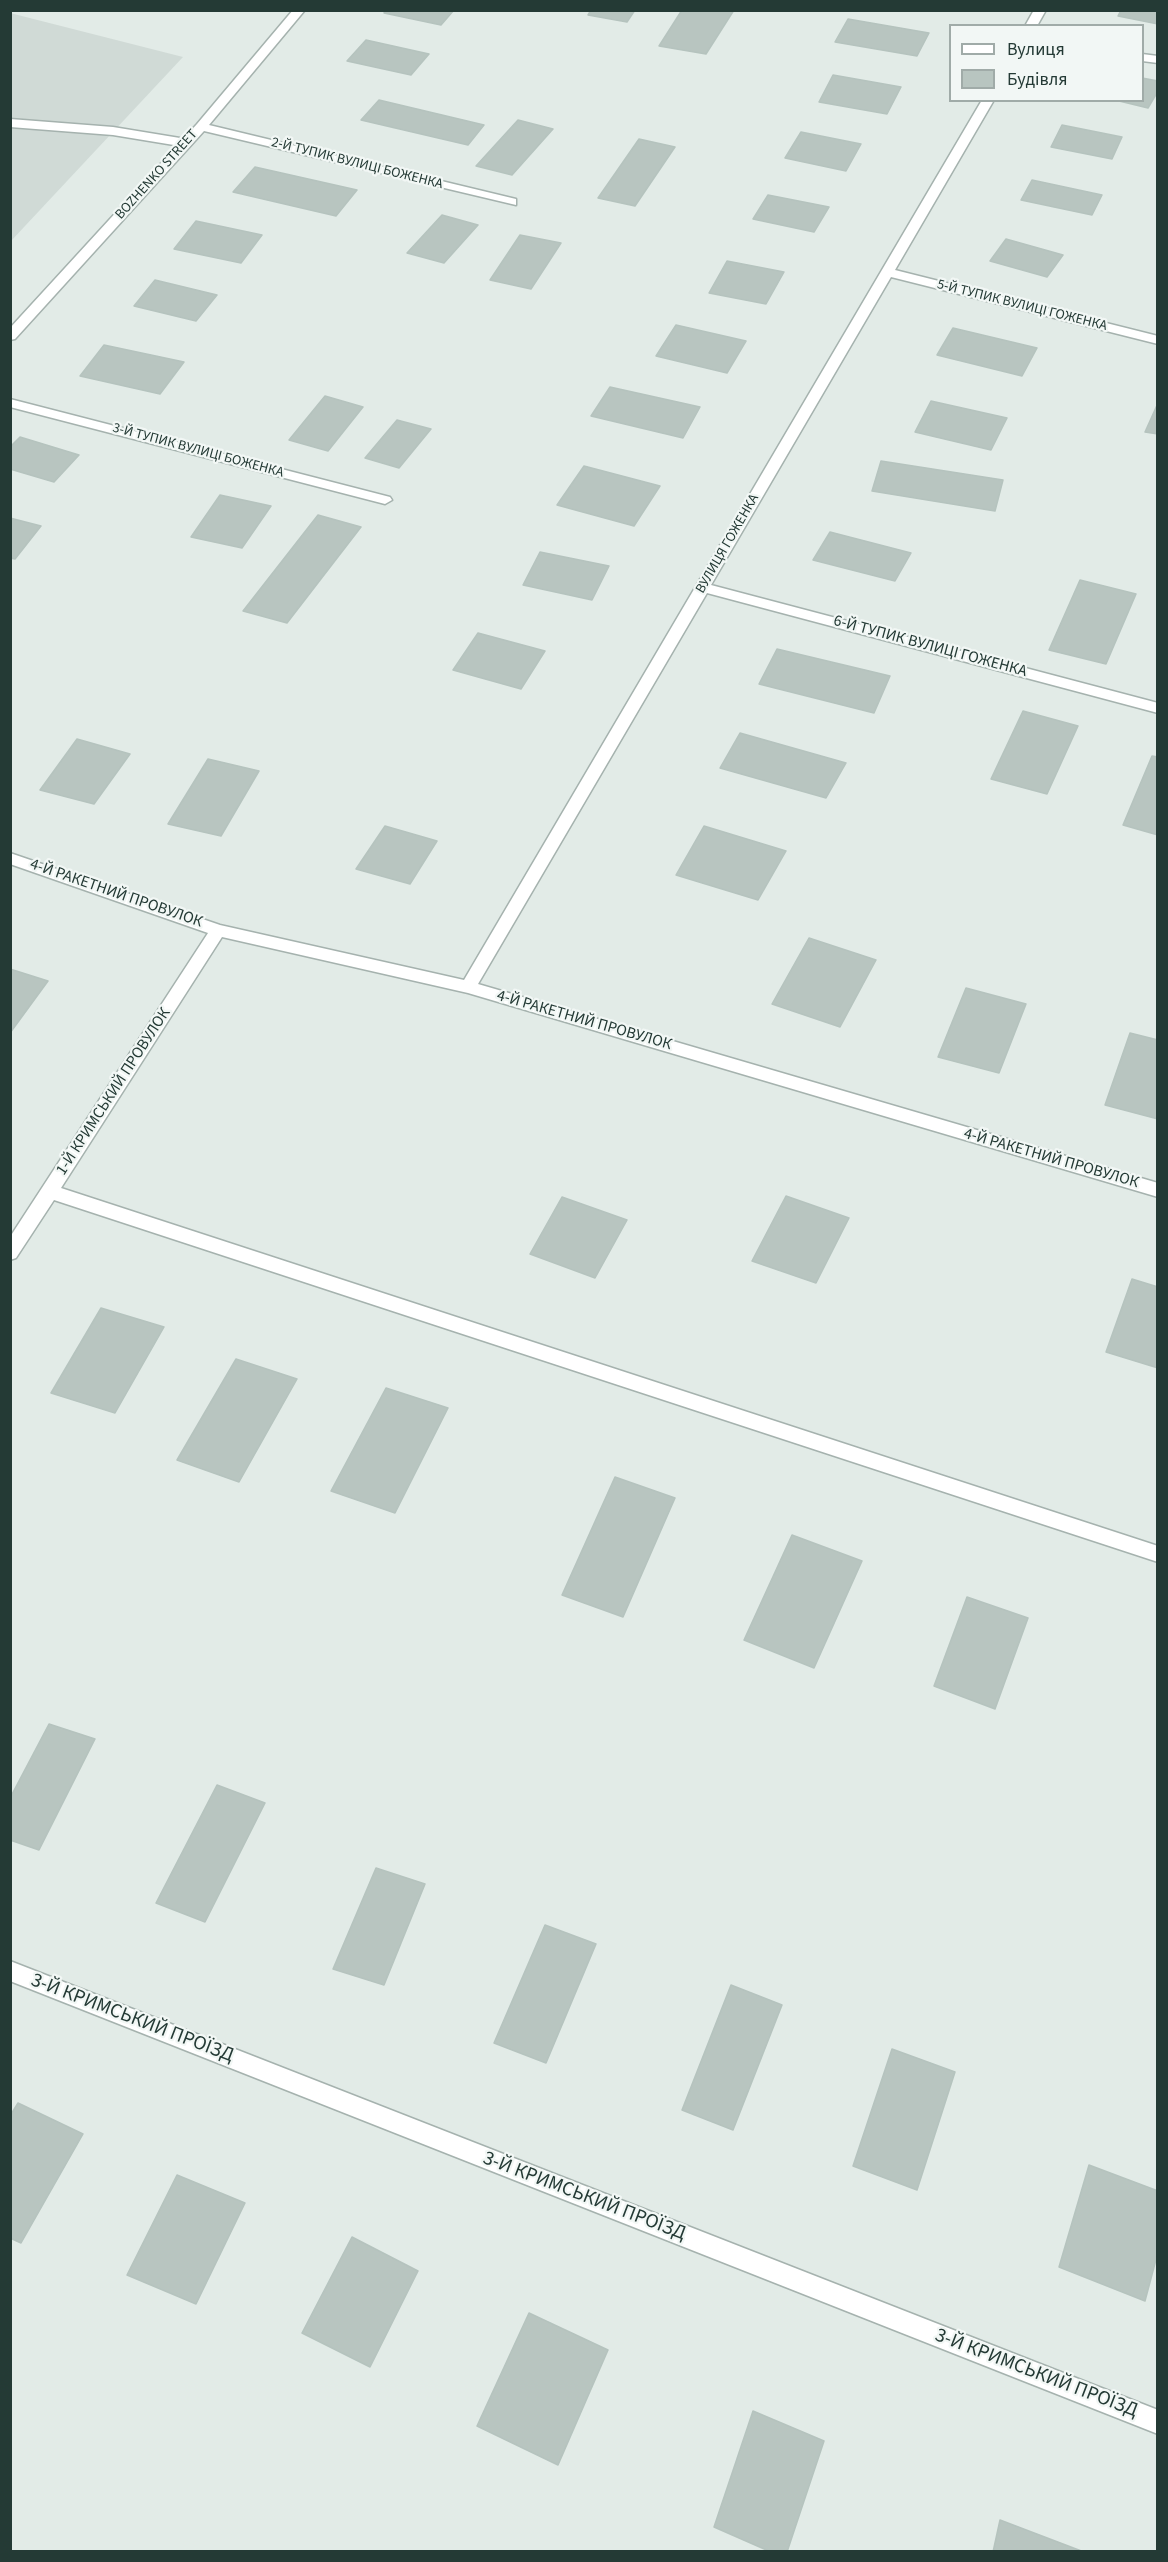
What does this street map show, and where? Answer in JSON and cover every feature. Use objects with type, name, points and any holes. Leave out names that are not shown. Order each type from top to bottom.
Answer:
[{"type":"street","name":"BOZHENKO STREET","points":[[10,336],[201,127],[300,10]]},
{"type":"street","points":[[1033,24],[1040,10]]},
{"type":"street","name":"ВУЛИЦЯ ГОЖЕНКА","points":[[468,987],[987,102]]},
{"type":"street","points":[[10,123],[113,131],[186,143]]},
{"type":"street","name":"2-Й ТУПИК ВУЛИЦІ БОЖЕНКА","points":[[201,127],[512,202]]},
{"type":"street","name":"5-Й ТУПИК ВУЛИЦІ ГОЖЕНКА","points":[[887,272],[1158,340]]},
{"type":"street","name":"3-Й ТУПИК ВУЛИЦІ БОЖЕНКА","points":[[10,403],[385,500]]},
{"type":"street","name":"6-Й ТУПИК ВУЛИЦІ ГОЖЕНКА","points":[[703,587],[1158,708]]},
{"type":"street","name":"4-Й РАКЕТНИЙ ПРОВУЛОК","points":[[10,858],[218,930],[468,987],[1158,1190]]},
{"type":"street","name":"1-Й КРИМСЬКИЙ ПРОВУЛОК","points":[[10,1253],[218,930]]},
{"type":"street","points":[[51,1192],[1158,1554]]},
{"type":"street","name":"3-Й КРИМСЬКИЙ ПРОЇЗД","points":[[10,1971],[1158,2422]]},
{"type":"shaded area","points":[[10,13],[183,57],[11,241],[10,241]]},
{"type":"building","points":[[386,10],[454,10],[441,25],[384,13]]},
{"type":"building","points":[[591,10],[635,10],[627,22],[588,15]]},
{"type":"building","points":[[682,10],[734,10],[706,54],[659,46]]},
{"type":"building","points":[[1121,10],[1158,10],[1158,24],[1118,16]]},
{"type":"building","points":[[848,19],[929,33],[917,56],[835,42]]},
{"type":"building","points":[[366,40],[429,54],[411,75],[347,61]]},
{"type":"building","points":[[833,75],[901,87],[887,114],[819,102]]},
{"type":"building","points":[[1144,78],[1158,81],[1158,91],[1148,108],[1123,102],[1144,102]]},
{"type":"building","points":[[379,100],[484,125],[468,145],[361,120]]},
{"type":"building","points":[[518,120],[553,129],[512,175],[476,166]]},
{"type":"building","points":[[1062,125],[1122,137],[1112,159],[1051,147]]},
{"type":"building","points":[[801,132],[861,144],[846,171],[785,158]]},
{"type":"building","points":[[639,139],[675,147],[635,206],[598,198]]},
{"type":"building","points":[[255,167],[357,190],[336,216],[233,192]]},
{"type":"building","points":[[1032,180],[1102,195],[1092,215],[1021,200]]},
{"type":"building","points":[[768,195],[829,207],[814,232],[753,219]]},
{"type":"building","points":[[442,215],[478,225],[444,263],[407,253]]},
{"type":"building","points":[[196,221],[262,235],[241,263],[174,249]]},
{"type":"building","points":[[520,235],[561,243],[531,289],[490,280]]},
{"type":"building","points":[[1006,239],[1063,255],[1047,277],[990,261]]},
{"type":"building","points":[[727,261],[784,272],[766,304],[709,293]]},
{"type":"building","points":[[155,280],[217,295],[196,321],[134,306]]},
{"type":"building","points":[[676,325],[746,341],[727,373],[656,356]]},
{"type":"building","points":[[953,328],[1037,348],[1022,376],[937,355]]},
{"type":"building","points":[[104,345],[184,362],[160,394],[80,376]]},
{"type":"building","points":[[610,387],[700,407],[683,438],[591,416]]},
{"type":"building","points":[[325,396],[363,407],[328,451],[289,440]]},
{"type":"building","points":[[931,401],[1007,418],[991,450],[915,432]]},
{"type":"building","points":[[1158,403],[1158,434],[1145,432]]},
{"type":"building","points":[[397,420],[431,429],[399,468],[365,458]]},
{"type":"building","points":[[20,437],[79,455],[54,482],[10,469],[10,447]]},
{"type":"building","points":[[881,461],[1003,480],[995,511],[872,491]]},
{"type":"building","points":[[584,466],[660,486],[634,526],[557,505]]},
{"type":"building","points":[[220,495],[271,506],[242,548],[191,537]]},
{"type":"building","points":[[318,515],[361,527],[287,623],[243,611]]},
{"type":"building","points":[[10,518],[41,526],[15,559],[10,558]]},
{"type":"building","points":[[830,532],[911,553],[895,581],[813,560]]},
{"type":"building","points":[[540,552],[609,566],[592,600],[523,585]]},
{"type":"building","points":[[1080,580],[1136,594],[1106,664],[1049,650]]},
{"type":"building","points":[[478,633],[545,651],[521,689],[453,670]]},
{"type":"building","points":[[777,649],[890,676],[874,713],[759,684]]},
{"type":"building","points":[[1023,711],[1078,726],[1047,794],[991,779]]},
{"type":"building","points":[[740,733],[846,763],[826,798],[720,768]]},
{"type":"building","points":[[77,739],[130,754],[94,804],[40,790]]},
{"type":"building","points":[[1152,756],[1158,757],[1158,835],[1123,825]]},
{"type":"building","points":[[208,759],[259,771],[221,836],[168,824]]},
{"type":"building","points":[[385,826],[437,841],[410,884],[356,869]]},
{"type":"building","points":[[704,826],[786,851],[758,900],[676,875]]},
{"type":"building","points":[[809,938],[876,960],[840,1027],[772,1004]]},
{"type":"building","points":[[10,969],[48,981],[10,1033]]},
{"type":"building","points":[[966,988],[1026,1004],[999,1073],[938,1057]]},
{"type":"building","points":[[1130,1033],[1158,1040],[1158,1119],[1105,1105]]},
{"type":"building","points":[[786,1196],[849,1218],[816,1283],[752,1261]]},
{"type":"building","points":[[562,1197],[627,1220],[595,1278],[530,1254]]},
{"type":"building","points":[[1132,1279],[1158,1287],[1158,1368],[1106,1352]]},
{"type":"building","points":[[101,1308],[164,1327],[115,1413],[51,1393]]},
{"type":"building","points":[[236,1359],[297,1379],[239,1482],[177,1460]]},
{"type":"building","points":[[386,1388],[448,1408],[395,1513],[331,1491]]},
{"type":"building","points":[[615,1477],[675,1498],[623,1617],[562,1595]]},
{"type":"building","points":[[792,1535],[862,1561],[814,1668],[744,1640]]},
{"type":"building","points":[[967,1597],[1028,1618],[995,1709],[934,1686]]},
{"type":"building","points":[[49,1724],[95,1739],[39,1850],[10,1840],[10,1798]]},
{"type":"building","points":[[217,1785],[265,1803],[205,1922],[156,1903]]},
{"type":"building","points":[[376,1868],[425,1884],[384,1985],[333,1969]]},
{"type":"building","points":[[545,1925],[596,1944],[546,2063],[494,2043]]},
{"type":"building","points":[[731,1985],[782,2005],[733,2130],[682,2110]]},
{"type":"building","points":[[892,2049],[955,2072],[917,2190],[853,2166]]},
{"type":"building","points":[[18,2103],[83,2134],[21,2243],[10,2238],[10,2116]]},
{"type":"building","points":[[1089,2165],[1158,2191],[1158,2252],[1145,2301],[1059,2267]]},
{"type":"building","points":[[177,2175],[245,2203],[196,2304],[127,2275]]},
{"type":"building","points":[[352,2237],[418,2271],[370,2367],[302,2333]]},
{"type":"building","points":[[529,2313],[608,2350],[558,2465],[477,2426]]},
{"type":"building","points":[[753,2411],[824,2441],[787,2552],[771,2552],[714,2527]]},
{"type":"building","points":[[1000,2520],[1084,2552],[993,2552]]}]
